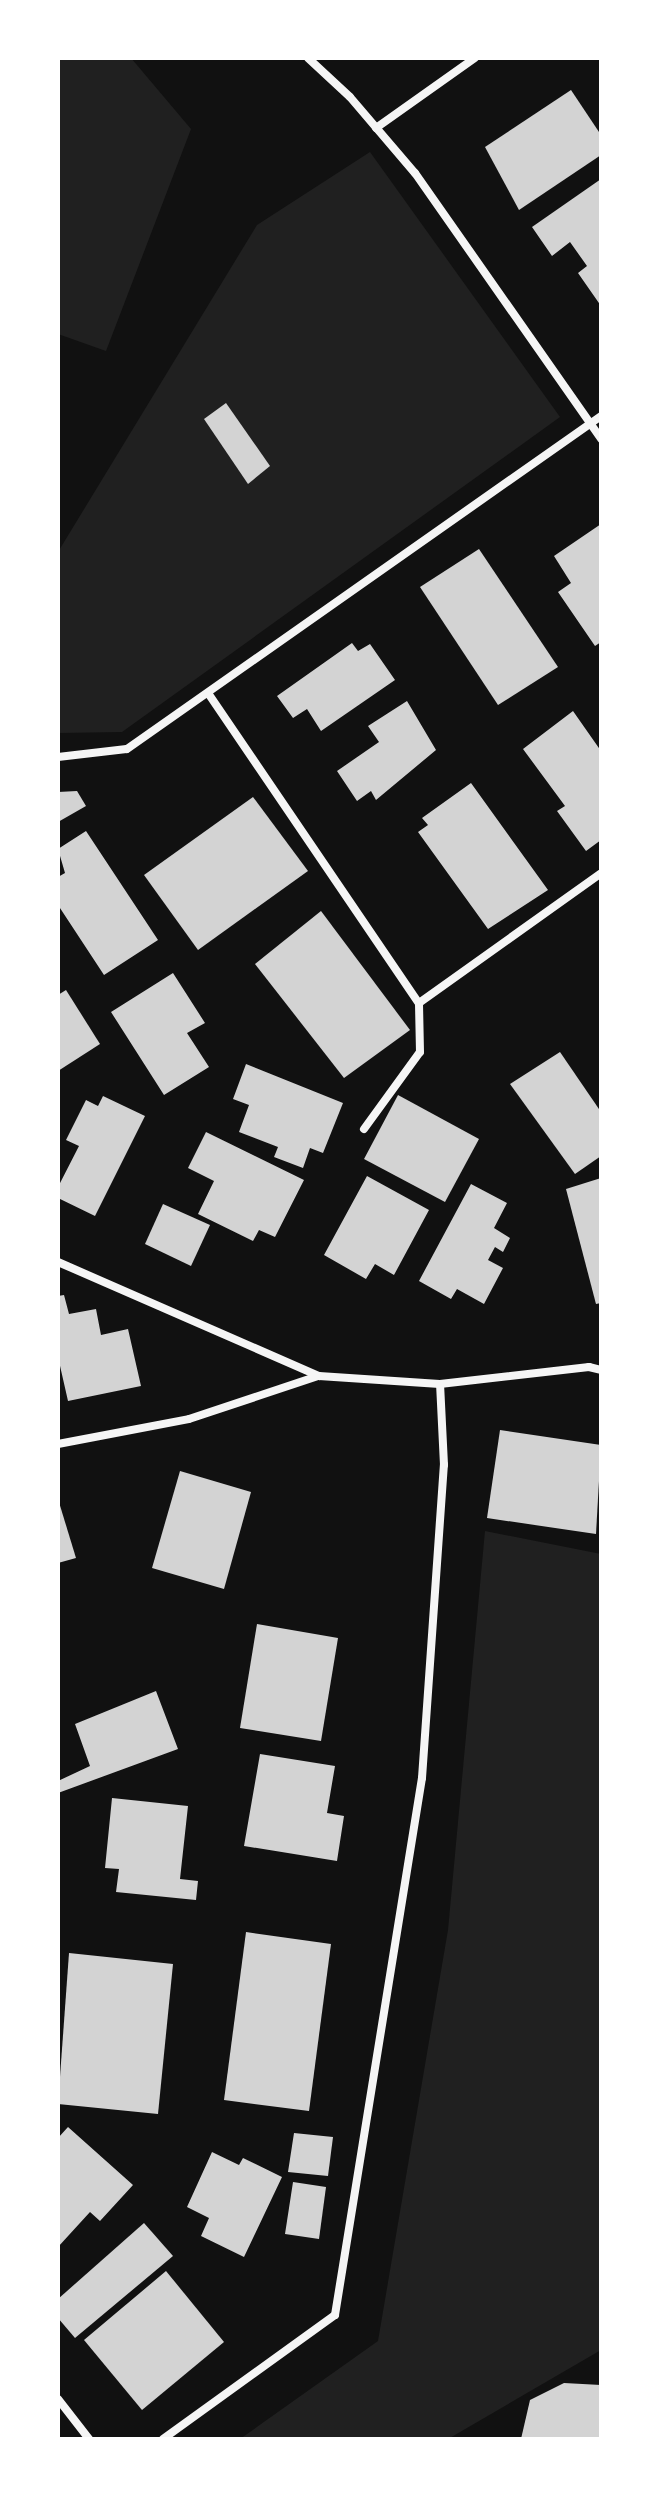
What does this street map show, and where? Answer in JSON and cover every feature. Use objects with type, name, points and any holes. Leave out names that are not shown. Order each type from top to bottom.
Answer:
[{"type":"street","points":[[308,58],[415,173],[601,439]]},
{"type":"street","points":[[376,128],[475,58]]},
{"type":"street","points":[[58,757],[127,749],[601,416]]},
{"type":"street","points":[[208,693],[419,1003],[420,1052],[364,1129]]},
{"type":"street","points":[[419,1003],[601,873]]},
{"type":"street","points":[[58,1262],[319,1376],[440,1384],[589,1367],[601,1370]]},
{"type":"street","points":[[58,1444],[189,1419],[319,1376]]},
{"type":"street","points":[[163,2439],[335,2315],[422,1778],[444,1465],[440,1384]]},
{"type":"street","points":[[58,2399],[89,2439]]},
{"type":"shaded area","points":[[58,58],[131,58],[191,129],[106,351],[58,334]]},
{"type":"shaded area","points":[[370,152],[560,417],[122,732],[58,733],[58,552],[257,225]]},
{"type":"shaded area","points":[[485,1531],[601,1554],[601,2350],[448,2439],[240,2439],[378,2341],[448,1930]]},
{"type":"building","points":[[571,90],[601,135],[601,155],[519,210],[485,147]]},
{"type":"building","points":[[601,179],[601,306],[578,273],[587,266],[570,242],[552,256],[532,227]]},
{"type":"building","points":[[226,403],[270,466],[248,484],[204,419]]},
{"type":"building","points":[[601,524],[601,642],[595,646],[558,592],[571,583],[554,556]]},
{"type":"building","points":[[479,549],[558,667],[498,705],[420,587]]},
{"type":"building","points":[[352,643],[358,651],[370,644],[395,680],[321,731],[307,709],[293,718],[277,696]]},
{"type":"building","points":[[407,701],[436,750],[376,800],[371,791],[357,801],[337,771],[379,742],[368,726]]},
{"type":"building","points":[[573,711],[601,751],[601,840],[586,851],[557,811],[565,806],[523,749]]},
{"type":"building","points":[[471,783],[548,890],[488,929],[418,832],[428,825],[422,818]]},
{"type":"building","points":[[77,791],[86,806],[58,822],[58,792]]},
{"type":"building","points":[[253,797],[308,871],[198,950],[144,875]]},
{"type":"building","points":[[86,831],[158,940],[104,975],[58,905],[58,877],[65,873],[58,849]]},
{"type":"building","points":[[321,911],[410,1030],[344,1078],[255,964]]},
{"type":"building","points":[[173,973],[205,1023],[187,1033],[209,1067],[164,1095],[111,1012]]},
{"type":"building","points":[[66,990],[100,1044],[58,1071],[58,995]]},
{"type":"building","points":[[560,1052],[601,1112],[601,1156],[575,1174],[510,1084]]},
{"type":"building","points":[[246,1064],[343,1103],[323,1153],[310,1148],[303,1168],[274,1157],[278,1147],[239,1132],[249,1105],[233,1099]]},
{"type":"building","points":[[398,1095],[479,1139],[445,1202],[364,1159]]},
{"type":"building","points":[[103,1096],[145,1116],[95,1216],[58,1198],[58,1187],[79,1146],[66,1140],[86,1100],[98,1106]]},
{"type":"building","points":[[206,1132],[304,1180],[275,1237],[259,1230],[253,1241],[198,1214],[214,1181],[188,1168]]},
{"type":"building","points":[[367,1176],[429,1210],[394,1275],[375,1264],[366,1279],[324,1255]]},
{"type":"building","points":[[601,1178],[601,1303],[596,1304],[566,1189]]},
{"type":"building","points":[[471,1184],[507,1203],[494,1228],[510,1238],[503,1252],[495,1247],[488,1260],[503,1268],[484,1304],[457,1289],[451,1299],[419,1281]]},
{"type":"building","points":[[163,1204],[210,1225],[191,1266],[145,1244]]},
{"type":"building","points":[[64,1295],[69,1314],[96,1309],[101,1335],[128,1329],[141,1386],[68,1401],[58,1357],[58,1296]]},
{"type":"building","points":[[500,1430],[601,1445],[596,1534],[487,1518]]},
{"type":"building","points":[[180,1471],[251,1492],[224,1589],[152,1568]]},
{"type":"building","points":[[58,1499],[76,1558],[58,1563]]},
{"type":"building","points":[[257,1624],[338,1638],[321,1741],[240,1728]]},
{"type":"building","points":[[156,1691],[178,1749],[58,1793],[58,1781],[90,1766],[75,1724]]},
{"type":"building","points":[[260,1754],[335,1766],[327,1813],[344,1816],[337,1861],[244,1846]]},
{"type":"building","points":[[112,1798],[188,1806],[180,1879],[198,1881],[196,1900],[116,1892],[119,1869],[105,1868]]},
{"type":"building","points":[[246,1932],[331,1944],[309,2111],[224,2100]]},
{"type":"building","points":[[69,1953],[173,1964],[158,2114],[58,2104]]},
{"type":"building","points":[[68,2127],[133,2185],[100,2221],[90,2212],[58,2247],[58,2138]]},
{"type":"building","points":[[294,2133],[333,2137],[328,2176],[288,2172]]},
{"type":"building","points":[[212,2152],[239,2165],[243,2158],[282,2177],[244,2257],[201,2236],[209,2218],[187,2207]]},
{"type":"building","points":[[293,2182],[326,2187],[319,2239],[285,2234]]},
{"type":"building","points":[[144,2223],[173,2256],[75,2338],[58,2318],[58,2299]]},
{"type":"building","points":[[166,2271],[224,2342],[142,2410],[84,2340]]},
{"type":"building","points":[[564,2383],[601,2385],[601,2439],[521,2439],[530,2400]]}]
